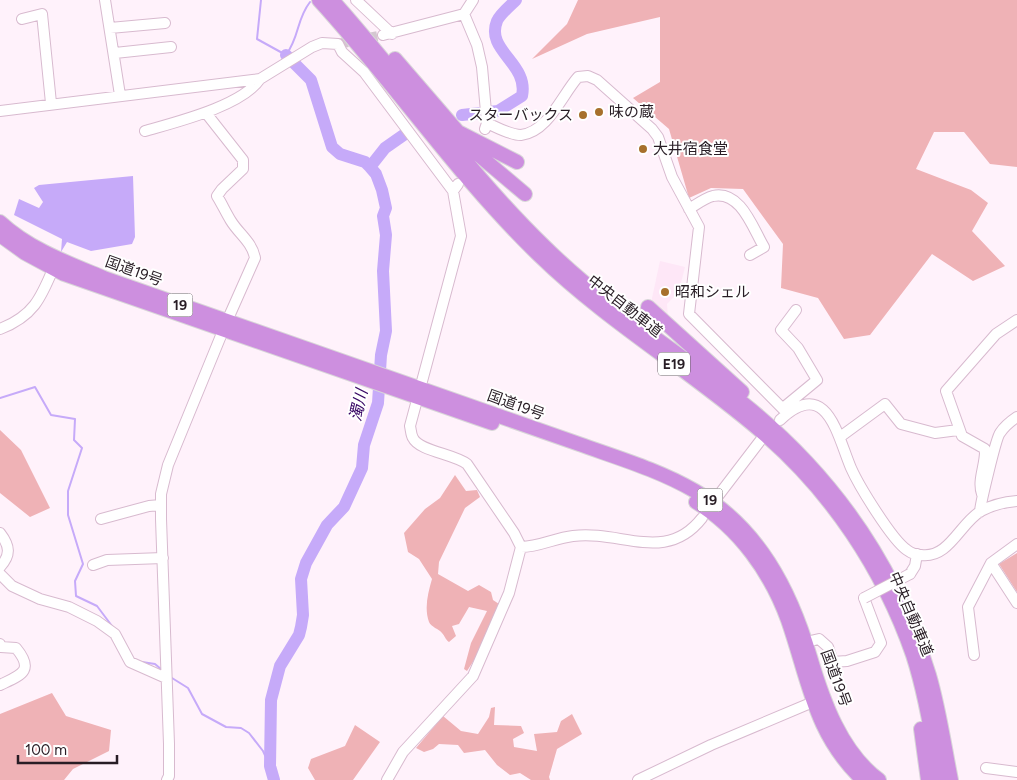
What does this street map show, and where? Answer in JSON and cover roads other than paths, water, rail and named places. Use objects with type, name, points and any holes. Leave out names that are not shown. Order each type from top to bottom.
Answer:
[{"type":"highway","name":"中央自動車道","points":[[319,0],[476,189],[541,257],[608,316],[700,383],[761,431],[812,481],[840,516],[865,553],[890,601],[913,656],[924,696],[939,780]]},
{"type":"highway","name":"中央自動車道","points":[[332,0],[515,217],[547,250],[614,307],[768,424],[822,477],[867,538],[899,596],[922,652],[930,678],[951,780]]},
{"type":"highway","points":[[340,0],[474,151],[525,194]]},
{"type":"highway","points":[[458,132],[516,162]]},
{"type":"highway","name":"国道19号","points":[[0,222],[55,264]]},
{"type":"highway","name":"国道19号","points":[[0,235],[55,264],[104,278],[225,326],[366,374],[640,475],[677,491],[702,506],[740,539],[768,577],[788,620],[813,702],[829,740],[841,757],[873,779]]},
{"type":"highway","points":[[648,307],[798,443],[848,499],[861,518],[867,538]]},
{"type":"highway","name":"国道19号","points":[[420,394],[653,471],[694,490],[745,530],[774,568],[795,611],[817,679],[840,732],[849,749],[873,779]]},
{"type":"highway","points":[[890,601],[895,628],[919,716],[928,780]]},
{"type":"street","points":[[105,0],[115,53],[120,95]]},
{"type":"street","points":[[356,0],[387,34],[464,14],[473,0]]},
{"type":"street","points":[[22,18],[42,14],[51,103]]},
{"type":"street","points":[[464,14],[477,45],[482,67],[486,126],[520,135],[535,130],[560,103],[578,77],[588,76],[598,80],[656,133],[672,177],[697,222],[699,233],[689,314],[783,414]]},
{"type":"street","points":[[110,28],[165,23]]},
{"type":"street","points":[[145,131],[206,113],[254,88],[260,79],[291,59],[322,43],[338,44],[342,52],[364,72],[456,188],[461,236],[410,426],[413,439],[420,445],[460,458],[467,464],[521,546],[509,593],[473,676],[403,752],[387,780]]},
{"type":"street","points":[[115,53],[171,47]]},
{"type":"street","points":[[0,111],[51,103],[260,79]]},
{"type":"street","points":[[167,780],[169,776],[170,744],[161,505],[168,465],[255,258],[254,251],[232,222],[217,196],[243,169],[243,160],[206,113]]},
{"type":"street","points":[[689,209],[714,196],[722,195],[735,201],[742,208],[764,247],[750,255]]},
{"type":"street","points":[[0,329],[12,324],[37,304],[55,264]]},
{"type":"street","points":[[783,414],[817,380],[798,348],[781,330],[796,310]]},
{"type":"street","points":[[982,494],[980,488],[985,449],[962,436],[958,430],[946,391],[996,334],[1017,320]]},
{"type":"street","points":[[840,437],[885,404],[901,424],[935,433],[958,430]]},
{"type":"street","points":[[783,414],[801,406],[818,407],[830,417],[840,437],[850,465],[864,491],[899,542],[908,551],[928,556],[942,550],[980,512],[1001,502],[1017,501]]},
{"type":"street","points":[[980,512],[982,494],[988,481],[999,434],[1017,417]]},
{"type":"street","points":[[718,496],[760,441]]},
{"type":"street","points":[[101,519],[149,506],[161,505]]},
{"type":"street","points":[[521,546],[531,547],[572,536],[590,535],[667,542],[684,536],[702,518]]},
{"type":"street","points":[[0,533],[8,549],[8,557],[0,568]]},
{"type":"street","points":[[974,655],[968,607],[991,563],[1017,544]]},
{"type":"street","points":[[806,642],[819,639],[828,647],[833,662],[847,661],[875,652],[881,643],[864,598],[910,574],[917,554]]},
{"type":"street","points":[[93,565],[107,560],[164,558]]},
{"type":"street","points":[[991,563],[1017,603]]},
{"type":"street","points":[[0,574],[12,586],[40,600],[70,607],[97,621],[115,634],[130,662],[166,675]]},
{"type":"street","points":[[0,646],[16,648],[25,658],[26,666],[21,675],[0,685]]},
{"type":"street","points":[[638,780],[711,745],[813,702]]},
{"type":"street","points":[[986,768],[1017,772]]},
{"type":"waterway","points":[[261,0],[257,39],[286,55],[294,41],[302,15],[310,2]]},
{"type":"waterway","points":[[462,115],[498,111],[522,96],[522,85],[519,75],[501,49],[495,31],[498,18],[516,0]]},
{"type":"waterway","name":"濁川","points":[[274,780],[270,766],[271,700],[280,666],[299,635],[301,627],[303,615],[301,579],[306,563],[327,525],[344,507],[362,468],[364,445],[378,403],[381,355],[386,331],[383,271],[386,235],[383,216],[386,208],[382,190],[376,174],[365,162],[340,154],[332,147],[311,80],[286,55]]},
{"type":"waterway","points":[[370,167],[385,148],[405,134]]},
{"type":"waterway","points":[[0,398],[35,387],[51,415],[75,419],[74,440],[82,448],[68,491],[68,515],[83,564],[75,581],[76,596],[97,606],[112,626]]},
{"type":"waterway","points":[[142,662],[155,664],[162,670]]},
{"type":"waterway","points":[[172,678],[188,688],[202,714],[226,727],[241,728],[249,733],[263,751],[270,766]]},
{"type":"tunnel","points":[[338,44],[383,35]]},
{"type":"place","name":"味の蔵","points":[[599,112]]},
{"type":"place","name":"スターバックス","points":[[583,115]]},
{"type":"place","name":"大井宿食堂","points":[[643,149]]},
{"type":"place","name":"昭和シェル","points":[[665,292]]}]
